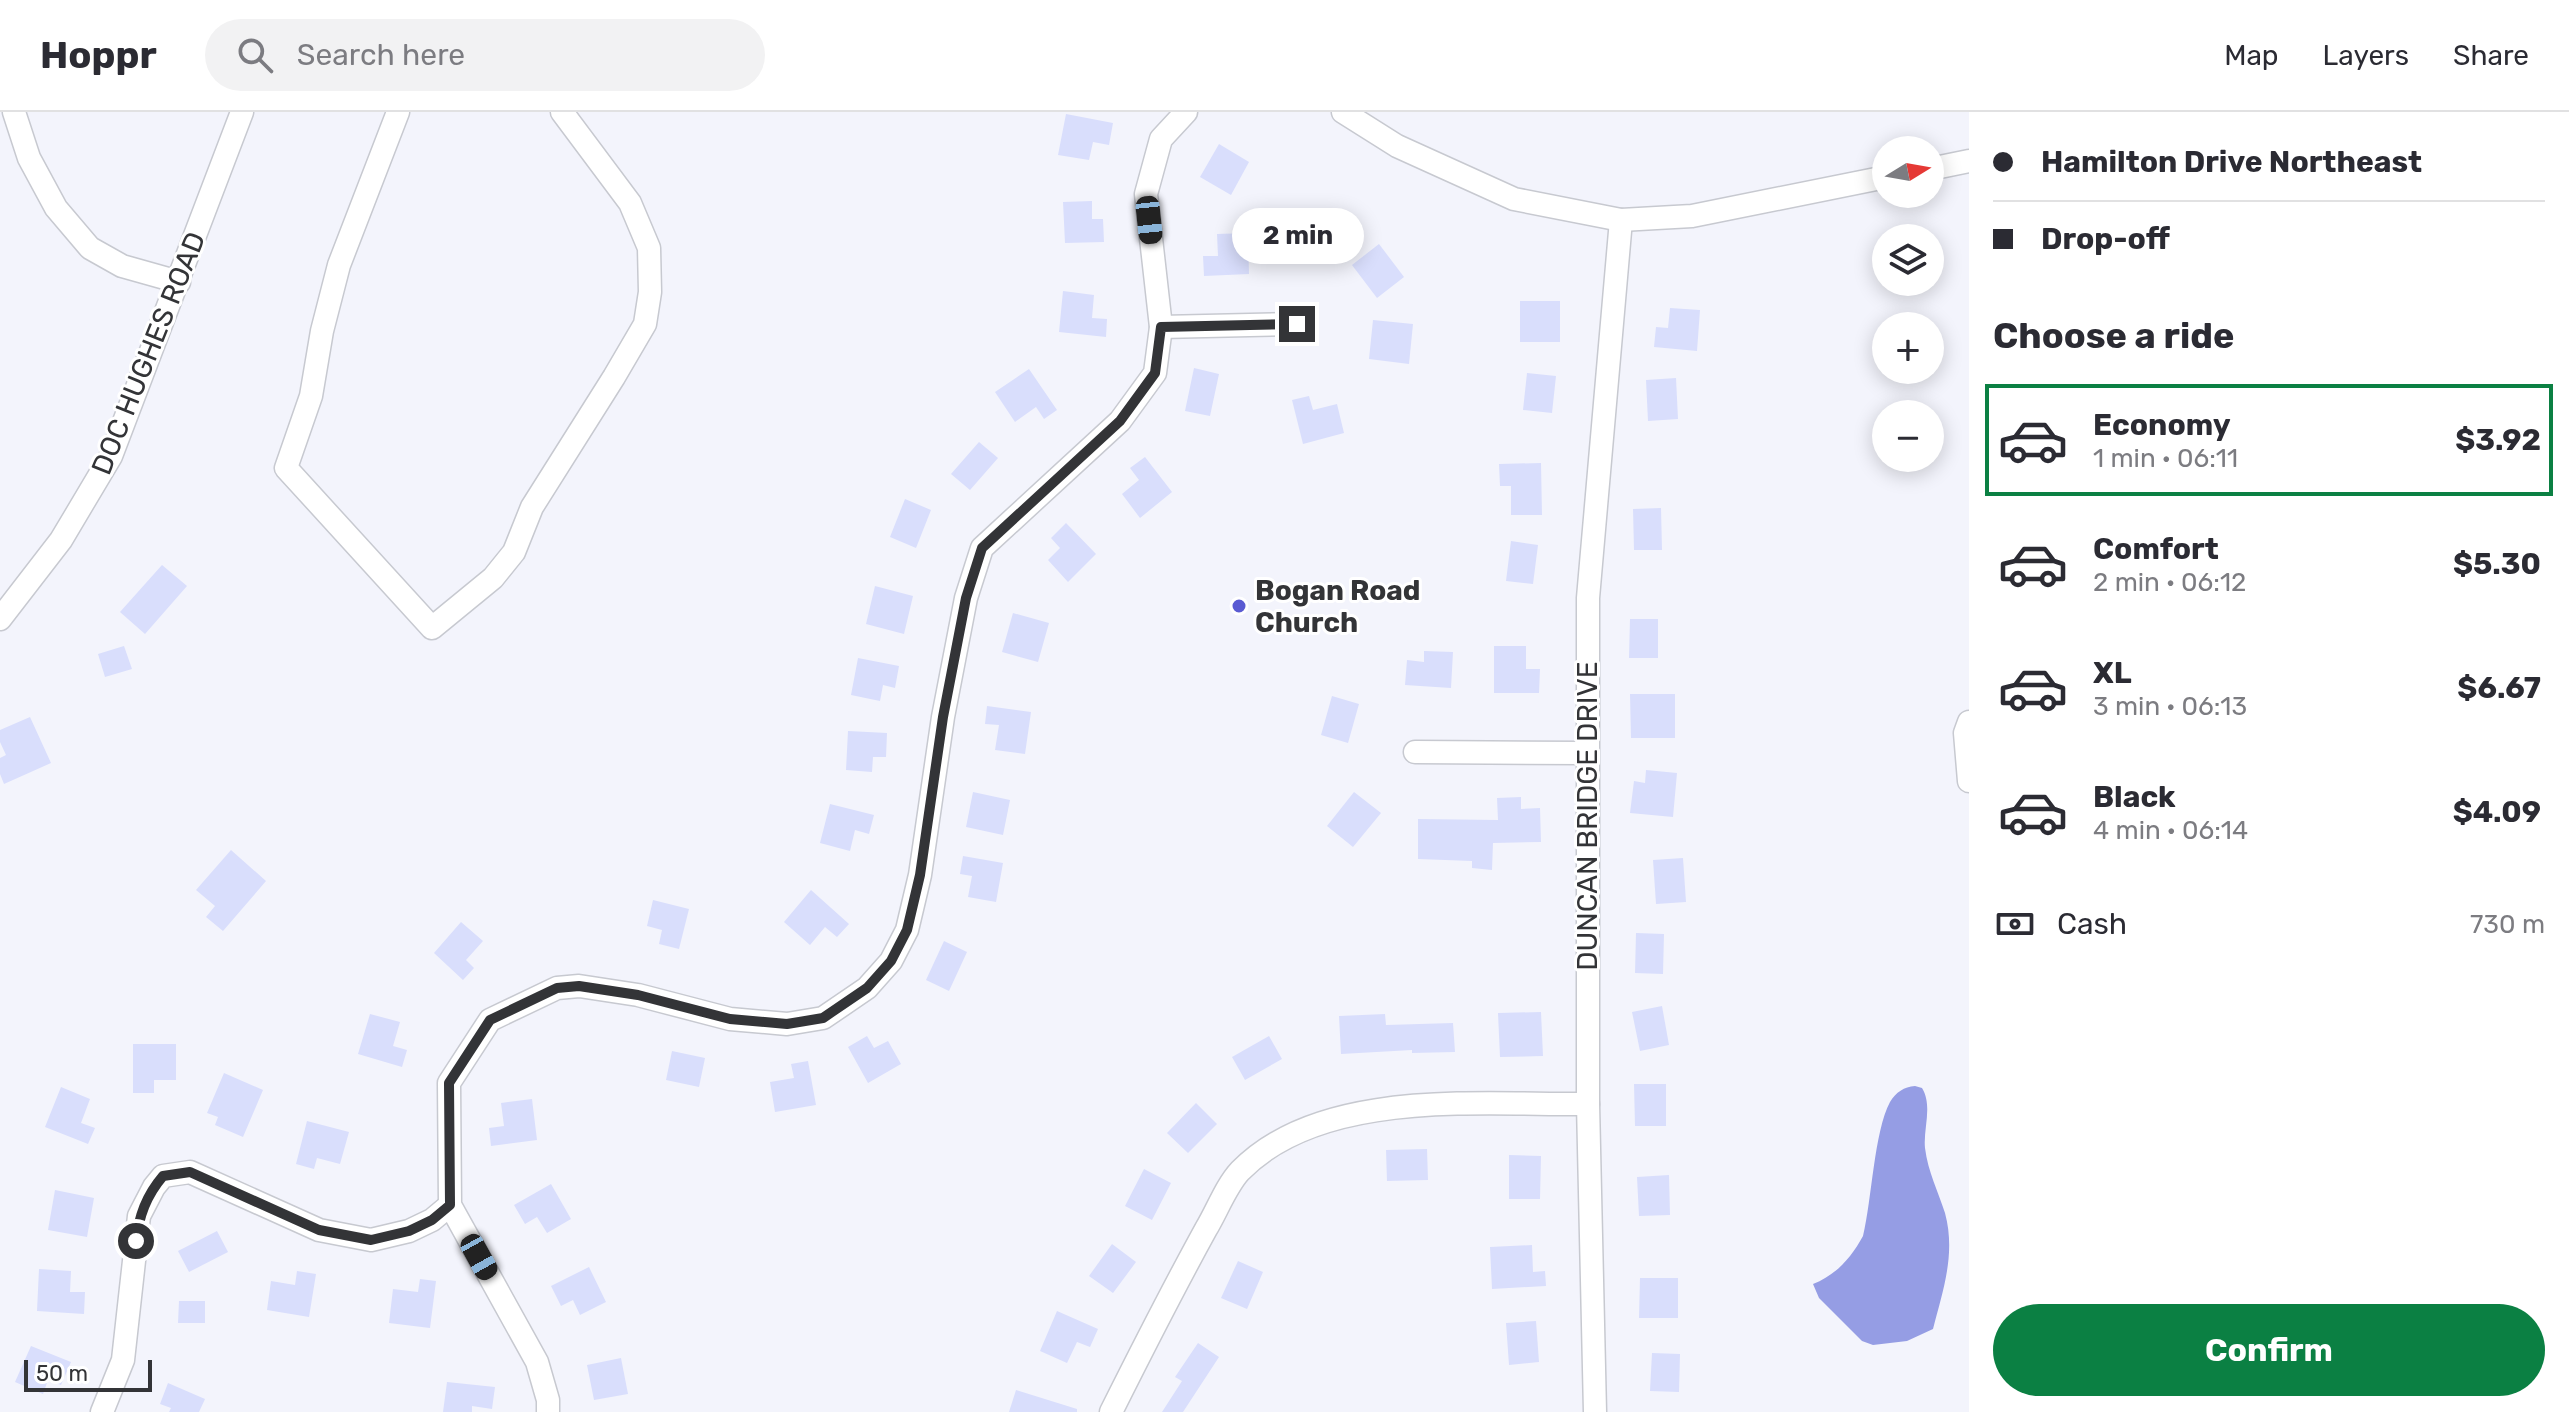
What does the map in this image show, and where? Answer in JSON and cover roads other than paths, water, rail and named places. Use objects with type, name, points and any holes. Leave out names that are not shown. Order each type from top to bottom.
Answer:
[{"type":"street","points":[[14,112],[29,158],[56,208],[90,248],[122,266],[179,282]]},
{"type":"street","name":"DOC HUGHES ROAD","points":[[0,619],[61,540],[111,456],[242,112]]},
{"type":"street","points":[[398,112],[339,265],[322,331],[311,396],[286,468],[432,628],[493,578],[514,552],[532,507],[645,324],[650,292],[649,248],[630,203],[562,112]]},
{"type":"street","points":[[548,1412],[548,1400],[537,1362],[450,1205],[449,1083],[490,1020],[557,988],[579,986],[638,995],[730,1019],[787,1024],[823,1018],[867,988],[891,961],[907,930],[920,875],[945,702],[966,598],[982,548],[1120,421],[1155,373],[1161,327],[1146,194],[1161,139],[1186,112]]},
{"type":"street","points":[[1343,112],[1397,146],[1514,199],[1621,220],[1692,216],[1872,180]]},
{"type":"street","points":[[1944,166],[1969,161]]},
{"type":"street","name":"DUNCAN BRIDGE DRIVE","points":[[1595,1412],[1588,1104],[1588,598],[1621,220]]},
{"type":"street","points":[[1161,327],[1297,324]]},
{"type":"street","points":[[1969,722],[1965,733],[1969,781]]},
{"type":"street","points":[[1415,752],[1586,753]]},
{"type":"street","points":[[1111,1412],[1175,1285],[1238,1173],[1276,1141],[1317,1123],[1370,1110],[1588,1104]]},
{"type":"street","points":[[102,1412],[123,1360],[139,1216],[163,1176],[190,1172],[319,1230],[371,1240],[409,1231],[432,1220],[450,1205]]},
{"type":"water","points":[[1915,1086],[1922,1088],[1927,1102],[1925,1148],[1948,1228],[1947,1272],[1933,1329],[1907,1341],[1873,1345],[1862,1341],[1819,1298],[1813,1284],[1842,1265],[1863,1236],[1885,1115],[1895,1095]]},
{"type":"place","name":"Bogan Road Church","points":[[1239,606]]}]
